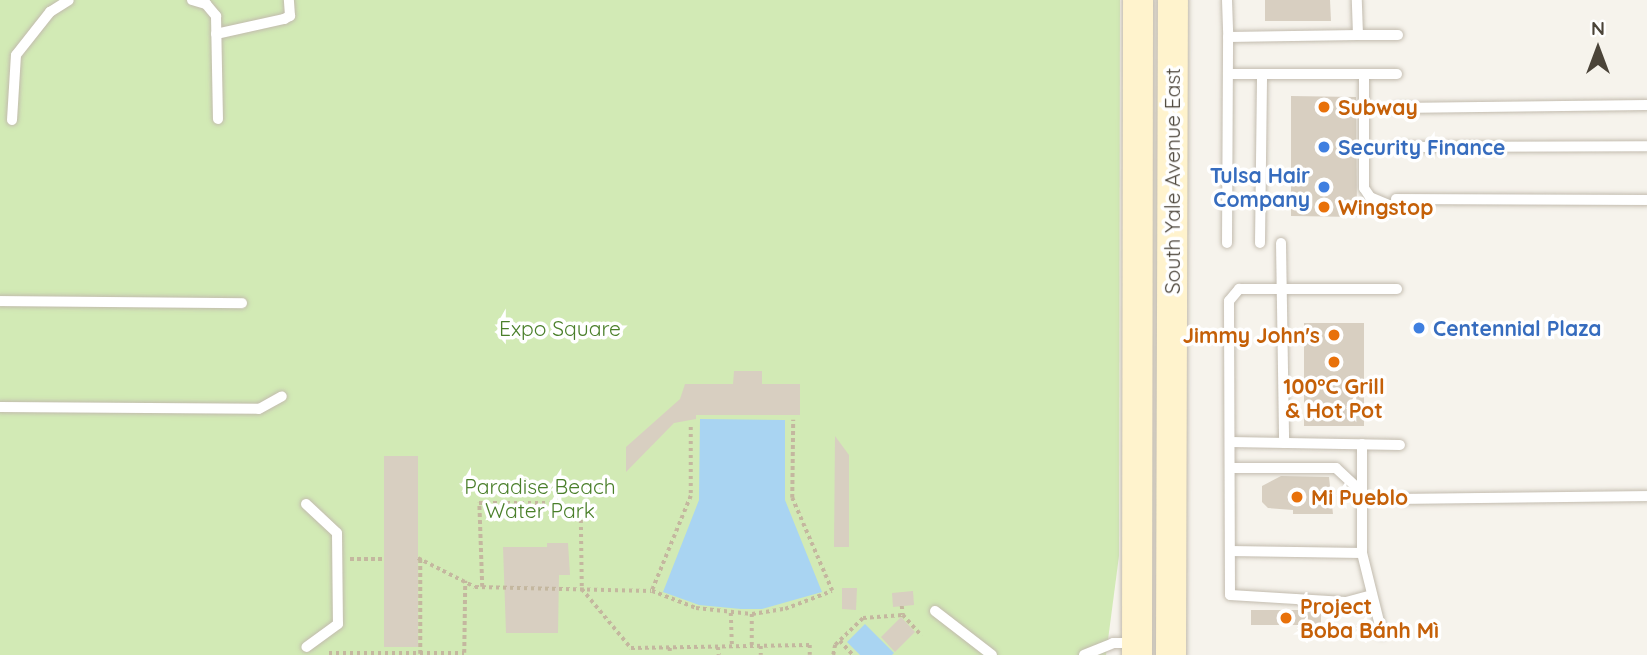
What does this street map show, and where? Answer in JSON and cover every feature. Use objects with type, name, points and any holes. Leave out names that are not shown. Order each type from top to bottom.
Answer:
[{"type":"main road","name":"South Yale Avenue East","points":[[1137,649],[1138,0]]},
{"type":"main road","name":"South Yale Avenue East","points":[[1171,655],[1172,0]]},
{"type":"main road","points":[[1137,236],[1172,236]]},
{"type":"lane","points":[[12,120],[16,55],[50,12],[69,0]]},
{"type":"lane","points":[[192,0],[206,4],[216,17]]},
{"type":"lane","points":[[217,0],[218,119]]},
{"type":"lane","points":[[216,34],[290,16],[289,0]]},
{"type":"lane","points":[[1227,0],[1227,243]]},
{"type":"lane","points":[[1357,0],[1358,35]]},
{"type":"lane","points":[[1228,37],[1398,34]]},
{"type":"lane","points":[[1229,74],[1398,74]]},
{"type":"lane","points":[[1261,243],[1262,74]]},
{"type":"lane","points":[[1364,74],[1364,188],[1370,197],[1396,204],[1647,200]]},
{"type":"lane","points":[[1397,108],[1647,105]]},
{"type":"lane","points":[[1397,147],[1647,146]]},
{"type":"lane","points":[[1281,243],[1284,443]]},
{"type":"lane","points":[[1372,595],[1345,602],[1230,595],[1231,296],[1239,289],[1397,289]]},
{"type":"lane","points":[[0,301],[242,303]]},
{"type":"lane","points":[[0,407],[258,409],[282,396]]},
{"type":"lane","points":[[1230,442],[1401,444]]},
{"type":"lane","points":[[1362,444],[1362,553],[1381,634]]},
{"type":"lane","points":[[1230,468],[1336,468],[1362,492]]},
{"type":"lane","points":[[1401,499],[1647,496]]},
{"type":"lane","points":[[306,504],[337,533],[338,624],[306,647]]},
{"type":"lane","points":[[1230,551],[1362,553]]},
{"type":"lane","points":[[935,611],[992,655]]},
{"type":"lane","points":[[1084,655],[1114,643],[1137,649]]},
{"type":"path","points":[[420,654],[419,558],[464,582],[482,587],[652,591],[696,608],[731,613],[751,614],[785,609],[832,591],[792,498],[793,420]]},
{"type":"path","points":[[652,591],[691,496],[691,427]]},
{"type":"path","points":[[482,587],[479,503],[553,503],[581,513],[582,589],[631,648],[631,655]]},
{"type":"path","points":[[337,559],[384,559]]},
{"type":"path","points":[[329,653],[465,654],[464,582]]},
{"type":"path","points":[[902,606],[903,615],[922,636]]},
{"type":"path","points":[[731,613],[732,647]]},
{"type":"path","points":[[751,614],[752,647]]},
{"type":"path","points":[[833,655],[839,641],[863,618],[903,615]]},
{"type":"path","points":[[839,641],[853,655]]},
{"type":"path","points":[[631,648],[810,645],[810,655]]},
{"type":"path","points":[[761,646],[761,655]]},
{"type":"path","points":[[718,647],[719,655]]},
{"type":"path","points":[[670,648],[670,655]]},
{"type":"green space","name":"Expo Square","points":[[0,0],[1120,0],[1119,556],[1106,655],[0,655]]},
{"type":"water","points":[[700,419],[785,420],[785,500],[822,592],[762,609],[741,609],[699,605],[663,592],[699,500]]},
{"type":"water","points":[[865,624],[894,653],[892,655],[860,655],[847,642]]},
{"type":"building","points":[[1265,0],[1330,0],[1331,21],[1265,21]]},
{"type":"building","points":[[1291,96],[1356,97],[1357,217],[1291,216]]},
{"type":"building","points":[[1304,323],[1364,323],[1364,426],[1304,426]]},
{"type":"building","points":[[734,371],[762,371],[762,384],[800,384],[800,415],[696,415],[696,419],[674,423],[626,472],[626,447],[680,399],[685,384],[733,384]]},
{"type":"building","points":[[835,436],[849,455],[849,547],[834,547]]},
{"type":"building","points":[[384,456],[418,456],[418,647],[384,647]]},
{"type":"building","name":"Mi Pueblo","points":[[1281,476],[1329,477],[1333,514],[1293,514],[1293,510],[1268,508],[1262,502],[1262,486]]},
{"type":"building","points":[[547,543],[568,543],[570,575],[559,575],[558,633],[506,633],[503,547],[547,547]]},
{"type":"building","points":[[842,588],[857,588],[856,610],[842,609]]},
{"type":"building","points":[[913,591],[914,605],[893,607],[892,593]]},
{"type":"building","name":"Project Boba Bánh Mì","points":[[1251,610],[1321,610],[1321,625],[1251,625]]},
{"type":"building","points":[[901,617],[915,632],[895,652],[881,637]]},
{"type":"place","name":"Subway","points":[[1324,107]]},
{"type":"place","name":"Security Finance","points":[[1324,147]]},
{"type":"place","name":"Tulsa Hair Company","points":[[1324,187]]},
{"type":"place","name":"Wingstop","points":[[1324,207]]},
{"type":"place","name":"Centennial Plaza","points":[[1419,328]]},
{"type":"place","name":"Jimmy John's","points":[[1334,335]]},
{"type":"place","name":"100°C Grill & Hot Pot","points":[[1334,362]]},
{"type":"place","name":"Mi Pueblo","points":[[1297,497]]},
{"type":"place","name":"Project Boba Bánh Mì","points":[[1286,618]]},
{"type":"park label","name":"Paradise Beach Water Park","points":[[540,498]]}]
